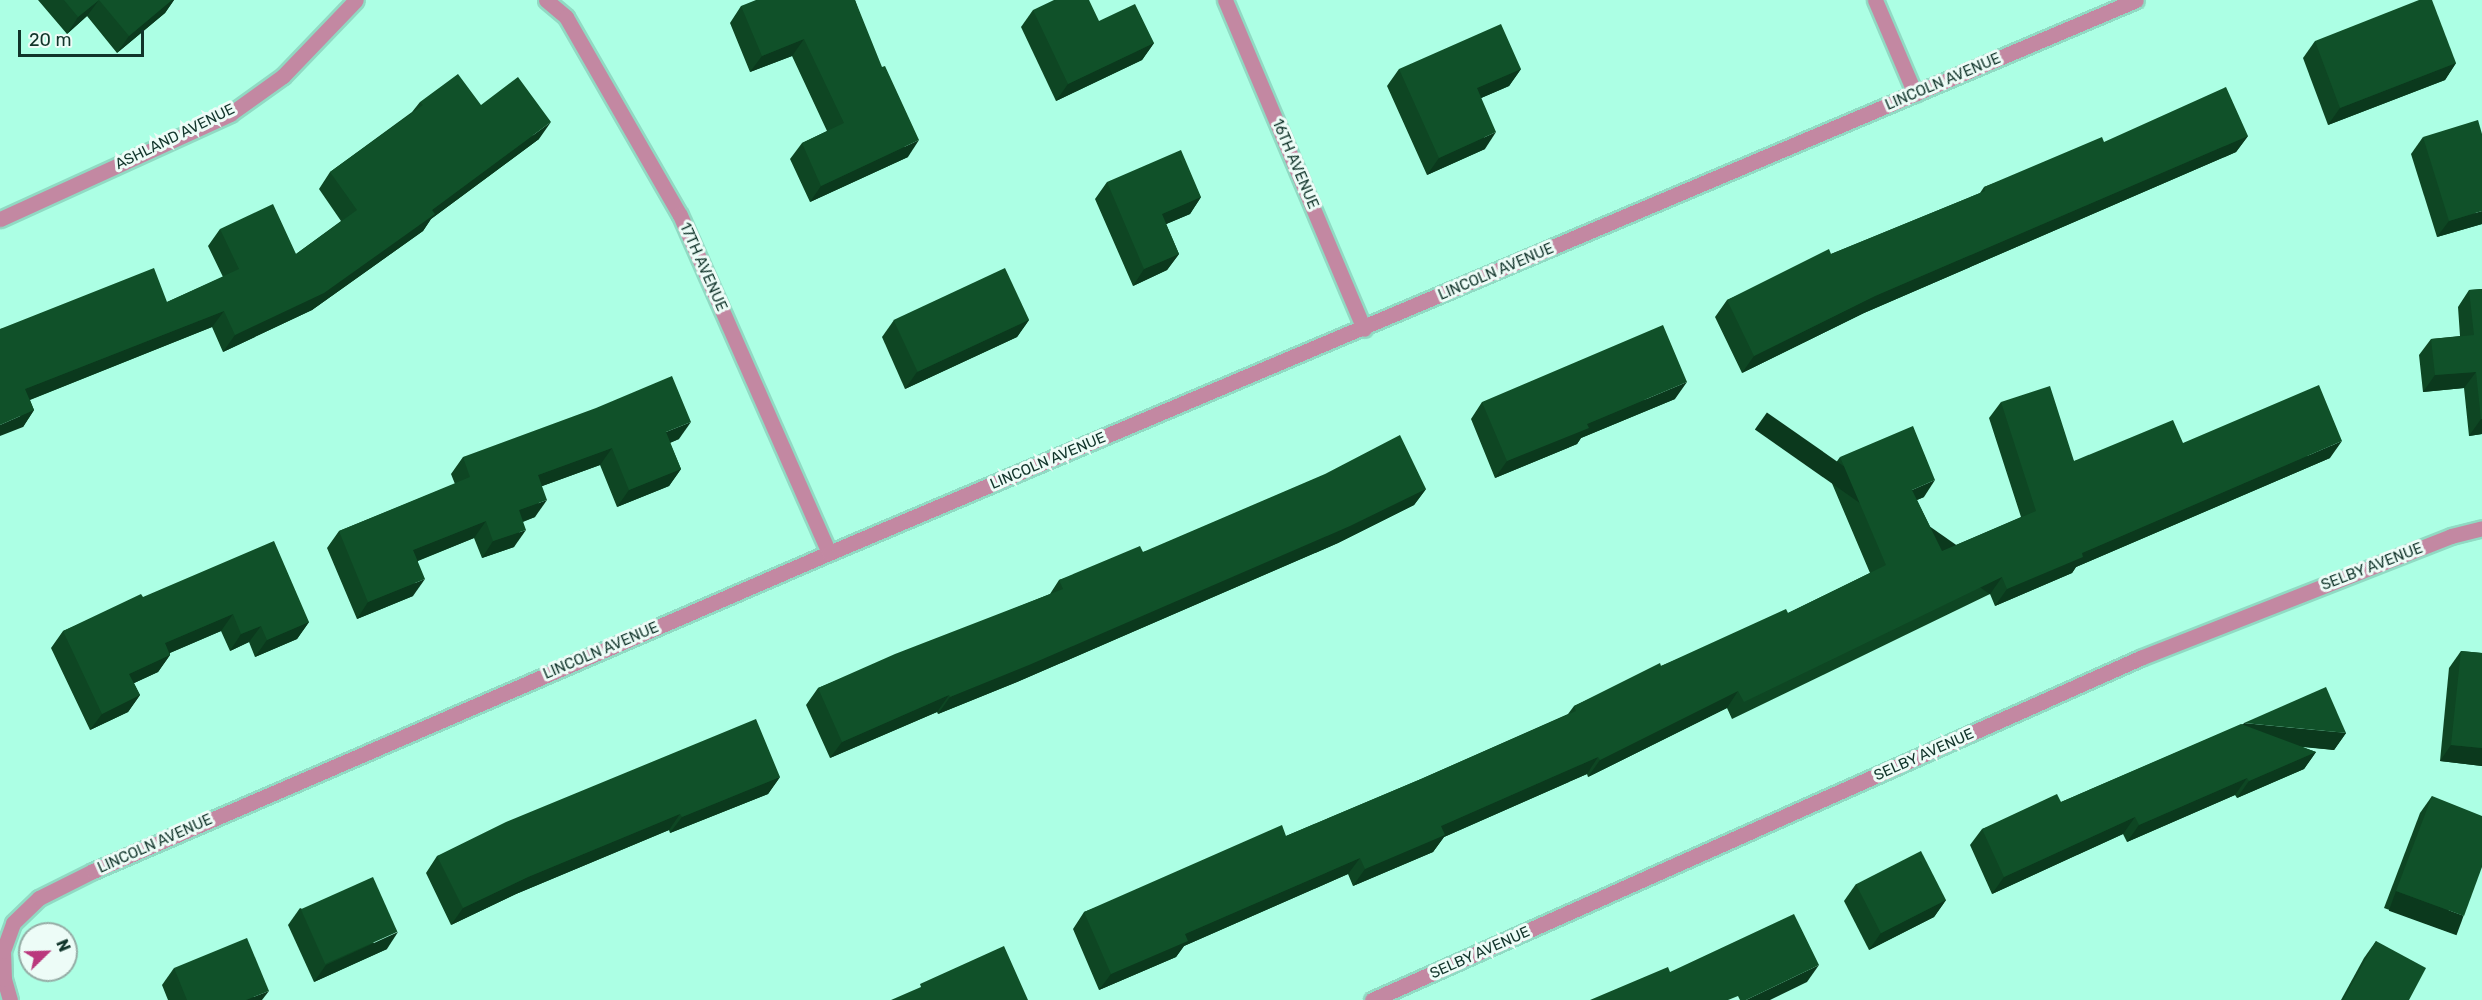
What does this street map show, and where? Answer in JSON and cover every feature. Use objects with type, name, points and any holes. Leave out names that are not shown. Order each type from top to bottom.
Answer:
[{"type":"street","name":"ASHLAND AVENUE","points":[[0,219],[230,114],[283,76],[356,0]]},
{"type":"street","name":"17TH AVENUE","points":[[546,0],[566,17],[680,215],[829,553]]},
{"type":"street","name":"16TH AVENUE","points":[[1225,0],[1364,329]]},
{"type":"street","points":[[1875,0],[1915,94]]},
{"type":"street","name":"LINCOLN AVENUE","points":[[1,967],[4,945],[13,923],[30,905],[54,890],[385,743],[829,553],[1364,329],[2136,0]]},
{"type":"street","name":"SELBY AVENUE","points":[[1372,1000],[2140,658],[2451,536],[2482,528]]},
{"type":"street","points":[[1,967],[10,1000]]},
{"type":"building","points":[[64,0],[99,0],[78,17]]},
{"type":"building","points":[[99,0],[172,0],[129,36]]},
{"type":"building","points":[[756,0],[855,0],[882,67],[885,66],[919,140],[821,186],[802,143],[844,123],[804,39],[762,56],[741,6]]},
{"type":"building","points":[[1054,0],[1089,0],[1099,21],[1135,4],[1154,43],[1068,84],[1033,10]]},
{"type":"building","points":[[2419,0],[2432,0],[2456,63],[2340,108],[2315,41]]},
{"type":"building","points":[[1501,24],[1521,69],[1477,88],[1496,132],[1439,158],[1399,69]]},
{"type":"building","points":[[458,74],[481,105],[518,77],[551,122],[432,210],[435,214],[324,293],[235,335],[224,311],[25,389],[34,410],[0,425],[0,329],[154,268],[167,302],[239,269],[220,229],[273,204],[296,254],[357,210],[330,172],[423,105],[420,102]]},
{"type":"building","points":[[2226,87],[2248,136],[1875,296],[1754,356],[1727,300],[1829,249],[1831,254],[1985,191],[1984,187],[2102,137],[2104,142]]},
{"type":"building","points":[[2478,120],[2482,134],[2482,211],[2449,221],[2423,137]]},
{"type":"building","points":[[1181,150],[1201,197],[1162,214],[1179,254],[1144,269],[1107,182]]},
{"type":"building","points":[[1005,268],[1029,320],[918,372],[894,320]]},
{"type":"building","points":[[2482,289],[2481,419],[2476,372],[2435,375],[2431,339],[2474,335],[2469,290]]},
{"type":"building","points":[[1663,325],[1687,382],[1587,424],[1589,428],[1507,461],[1482,402]]},
{"type":"building","points":[[672,376],[691,422],[666,432],[681,469],[629,490],[612,448],[538,475],[547,500],[519,510],[526,530],[493,541],[486,521],[413,550],[425,579],[368,602],[339,531],[470,477],[463,457],[596,408]]},
{"type":"building","points":[[2319,385],[2342,441],[2082,553],[2083,557],[2007,589],[2002,577],[1744,702],[1738,691],[1600,760],[1598,757],[1441,826],[1445,835],[1365,869],[1360,858],[1185,934],[1188,941],[1111,974],[1084,912],[1282,825],[1286,836],[1421,779],[1576,711],[1574,706],[1660,663],[1661,666],[1786,609],[1788,613],[1886,565],[1840,457],[1913,426],[1935,480],[1912,490],[1942,551],[2036,511],[2001,402],[2050,386],[2074,461],[2173,420],[2183,443]]},
{"type":"building","points":[[1400,435],[1426,489],[1350,526],[1029,665],[950,697],[949,695],[842,742],[818,688],[895,654],[1063,589],[1059,580],[1140,546],[1143,552],[1325,474]]},
{"type":"building","points":[[274,541],[309,622],[267,640],[261,626],[241,634],[233,614],[165,643],[170,655],[129,674],[140,695],[102,714],[63,631],[141,594],[143,597]]},
{"type":"building","points":[[2461,651],[2482,653],[2482,748],[2451,745]]},
{"type":"building","points":[[2326,687],[2346,733],[2244,723]]},
{"type":"building","points":[[756,719],[780,777],[682,817],[680,814],[528,877],[463,908],[437,856],[506,822]]},
{"type":"building","points":[[2241,724],[2316,752],[2249,781],[2247,778],[2139,825],[2135,817],[2004,877],[1982,829],[2057,794],[2061,802]]},
{"type":"building","points":[[2432,796],[2482,816],[2482,867],[2464,916],[2396,891]]},
{"type":"building","points":[[1921,851],[1946,900],[1881,933],[1856,884]]},
{"type":"building","points":[[373,877],[397,932],[325,964],[301,909]]},
{"type":"building","points":[[1794,914],[1819,965],[1746,1000],[1740,1000],[1738,996],[1728,1000],[1590,1000],[1668,967],[1670,972]]},
{"type":"building","points":[[247,938],[269,991],[246,1000],[187,1000],[174,968]]},
{"type":"building","points":[[2376,941],[2426,968],[2409,1000],[2343,1000]]},
{"type":"building","points":[[1004,946],[1028,1000],[891,1000],[921,987],[920,984]]}]
